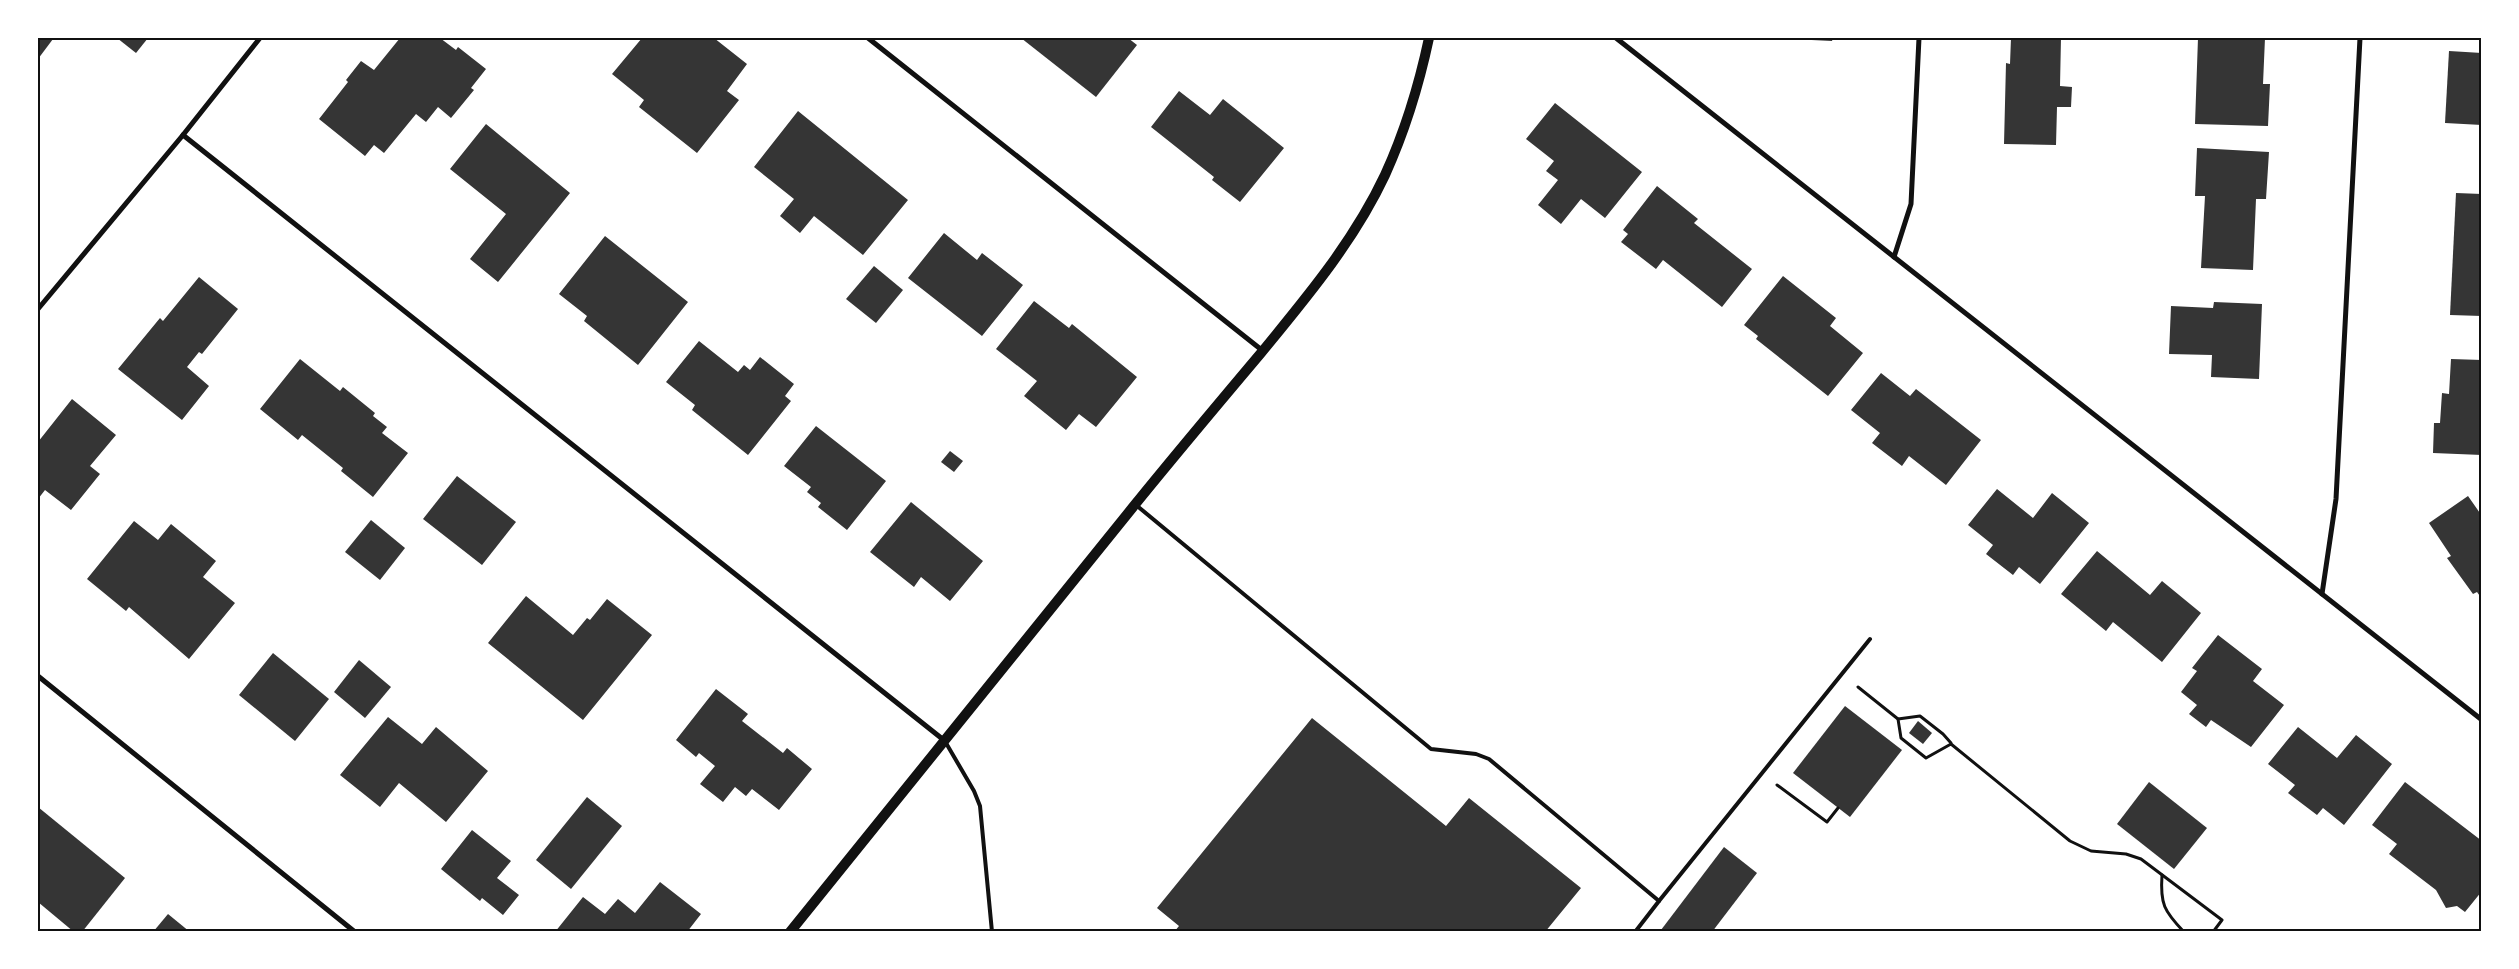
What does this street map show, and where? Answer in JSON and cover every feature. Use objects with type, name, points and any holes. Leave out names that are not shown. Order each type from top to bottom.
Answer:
[{"type":"main road","points":[[790,932],[1333,263],[1359,223],[1385,176],[1405,125],[1429,38]]},
{"type":"street","points":[[38,309],[182,136],[260,38]]},
{"type":"street","points":[[868,38],[1263,351]]},
{"type":"street","points":[[1616,38],[2482,720]]},
{"type":"street","points":[[1894,257],[1911,204],[1919,38]]},
{"type":"street","points":[[2322,594],[2336,499],[2360,38]]},
{"type":"street","points":[[182,136],[945,742]]},
{"type":"street","points":[[38,676],[355,932]]},
{"type":"lane","points":[[1136,504],[1431,749],[1476,754],[1489,759],[1659,901]]},
{"type":"lane","points":[[1635,932],[1870,639]]},
{"type":"lane","points":[[945,742],[980,806],[992,932]]},
{"type":"path","points":[[1842,674],[1898,719],[1901,738],[1926,758],[1951,744]]},
{"type":"path","points":[[1898,719],[1920,716],[1943,734],[1951,744],[2070,841],[2091,851],[2126,854],[2141,858],[2222,920],[2213,932]]},
{"type":"path","points":[[1761,774],[1827,822],[1838,808]]},
{"type":"path","points":[[2162,874],[2161,891],[2164,907],[2184,932]]},
{"type":"building","points":[[38,38],[53,39],[38,59]]},
{"type":"building","points":[[117,38],[148,38],[136,53]]},
{"type":"building","points":[[400,38],[440,38],[456,50],[458,47],[486,69],[471,88],[474,90],[451,118],[438,107],[426,122],[416,114],[384,153],[374,145],[365,156],[319,119],[348,82],[346,80],[361,61],[374,70]]},
{"type":"building","points":[[642,38],[714,38],[747,64],[727,91],[739,100],[697,153],[639,107],[644,100],[612,74]]},
{"type":"building","points":[[1021,38],[1128,38],[1137,45],[1096,97]]},
{"type":"building","points":[[1791,38],[1833,38],[1832,41]]},
{"type":"building","points":[[2011,38],[2061,38],[2060,86],[2072,87],[2071,107],[2057,107],[2056,145],[2004,144],[2006,63],[2010,64]]},
{"type":"building","points":[[2198,38],[2265,38],[2263,84],[2270,84],[2268,126],[2195,124]]},
{"type":"building","points":[[2449,51],[2482,53],[2482,125],[2445,123]]},
{"type":"building","points":[[1179,91],[1210,115],[1223,99],[1284,148],[1240,202],[1212,180],[1214,177],[1151,127]]},
{"type":"building","points":[[1555,103],[1642,172],[1605,218],[1581,199],[1561,224],[1538,205],[1558,180],[1546,171],[1554,161],[1526,139]]},
{"type":"building","points":[[798,111],[908,200],[863,255],[814,216],[800,233],[780,216],[794,199],[754,167]]},
{"type":"building","points":[[486,124],[570,193],[498,282],[470,259],[506,214],[450,169]]},
{"type":"building","points":[[2197,148],[2269,152],[2266,199],[2256,199],[2253,270],[2201,268],[2205,196],[2195,196]]},
{"type":"building","points":[[1657,186],[1698,219],[1694,223],[1752,269],[1722,307],[1663,260],[1656,269],[1621,242],[1628,234],[1623,230]]},
{"type":"building","points":[[2456,193],[2482,194],[2482,316],[2450,315]]},
{"type":"building","points":[[944,233],[977,260],[982,253],[1023,285],[982,336],[908,278]]},
{"type":"building","points":[[605,236],[688,302],[638,365],[584,321],[587,316],[559,294]]},
{"type":"building","points":[[874,266],[903,290],[876,323],[846,299]]},
{"type":"building","points":[[1783,276],[1836,318],[1830,326],[1863,353],[1828,396],[1756,339],[1758,336],[1744,325]]},
{"type":"building","points":[[199,277],[238,309],[202,354],[199,352],[187,367],[209,386],[182,420],[118,369],[160,318],[163,321]]},
{"type":"building","points":[[1034,301],[1069,328],[1072,324],[1137,377],[1096,427],[1079,414],[1066,430],[1024,396],[1037,381],[996,349]]},
{"type":"building","points":[[2214,302],[2262,304],[2259,379],[2211,377],[2212,355],[2169,354],[2171,306],[2213,308]]},
{"type":"building","points":[[699,341],[738,372],[744,365],[750,370],[760,357],[794,384],[785,396],[791,401],[748,455],[692,410],[695,405],[666,382]]},
{"type":"building","points":[[300,359],[340,391],[343,387],[375,413],[373,416],[387,427],[382,433],[408,453],[373,497],[341,471],[343,468],[302,435],[298,440],[260,409]]},
{"type":"building","points":[[2451,359],[2482,360],[2482,455],[2433,453],[2434,423],[2440,423],[2442,393],[2449,394]]},
{"type":"building","points":[[1881,373],[1910,396],[1916,389],[1981,440],[1946,485],[1909,456],[1902,466],[1872,443],[1880,433],[1851,410]]},
{"type":"building","points":[[72,399],[116,435],[90,466],[100,474],[71,510],[45,490],[38,499],[38,442]]},
{"type":"building","points":[[816,426],[886,481],[847,530],[818,507],[821,503],[807,492],[811,487],[784,466]]},
{"type":"building","points":[[950,451],[963,461],[954,472],[941,462]]},
{"type":"building","points":[[457,476],[516,522],[482,565],[423,519]]},
{"type":"building","points":[[1997,489],[2033,518],[2052,493],[2089,523],[2040,584],[2019,567],[2013,575],[1986,554],[1993,545],[1968,525]]},
{"type":"building","points":[[2468,496],[2482,516],[2482,599],[2477,592],[2473,594],[2447,558],[2451,556],[2429,523]]},
{"type":"building","points":[[911,502],[983,561],[950,601],[921,577],[914,587],[870,552]]},
{"type":"building","points":[[371,520],[405,548],[380,580],[345,552]]},
{"type":"building","points":[[134,521],[158,540],[171,524],[216,561],[203,577],[235,603],[189,659],[129,607],[126,611],[87,579]]},
{"type":"building","points":[[2097,551],[2150,595],[2162,581],[2201,613],[2162,662],[2113,622],[2106,631],[2061,594]]},
{"type":"building","points":[[526,596],[573,635],[587,618],[590,620],[607,599],[652,635],[583,720],[488,643]]},
{"type":"building","points":[[2218,635],[2262,669],[2253,681],[2284,705],[2251,747],[2211,720],[2206,727],[2189,714],[2197,705],[2181,692],[2197,671],[2192,668]]},
{"type":"building","points":[[273,653],[329,699],[295,741],[239,695]]},
{"type":"building","points":[[359,660],[391,687],[365,718],[334,692]]},
{"type":"building","points":[[716,689],[748,714],[742,721],[783,753],[787,748],[812,769],[779,810],[752,789],[746,796],[735,787],[723,802],[700,784],[715,766],[699,753],[696,757],[676,740]]},
{"type":"building","points":[[1845,706],[1902,750],[1850,817],[1793,773]]},
{"type":"building","points":[[388,717],[422,744],[436,727],[488,771],[446,822],[399,783],[380,807],[340,775]]},
{"type":"building","points":[[1312,718],[1446,826],[1469,798],[1581,888],[1545,932],[1174,932],[1179,926],[1157,908]]},
{"type":"building","points":[[1918,721],[1932,733],[1923,744],[1909,733]]},
{"type":"building","points":[[2298,727],[2337,758],[2356,735],[2392,764],[2344,825],[2323,808],[2317,815],[2288,793],[2295,785],[2268,764]]},
{"type":"building","points":[[2149,782],[2207,828],[2174,869],[2117,824]]},
{"type":"building","points":[[2405,782],[2482,841],[2480,883],[2482,891],[2465,912],[2457,906],[2446,908],[2436,890],[2389,854],[2397,844],[2372,825]]},
{"type":"building","points":[[587,797],[622,826],[571,889],[536,860]]},
{"type":"building","points":[[38,807],[125,878],[82,932],[74,932],[38,902]]},
{"type":"building","points":[[472,830],[511,861],[497,878],[519,895],[503,915],[482,898],[480,901],[441,869]]},
{"type":"building","points":[[1724,847],[1757,873],[1712,932],[1663,932],[1661,930]]},
{"type":"building","points":[[660,882],[701,914],[687,932],[555,932],[583,897],[605,914],[618,899],[635,913]]},
{"type":"building","points":[[168,914],[190,932],[153,932]]}]
